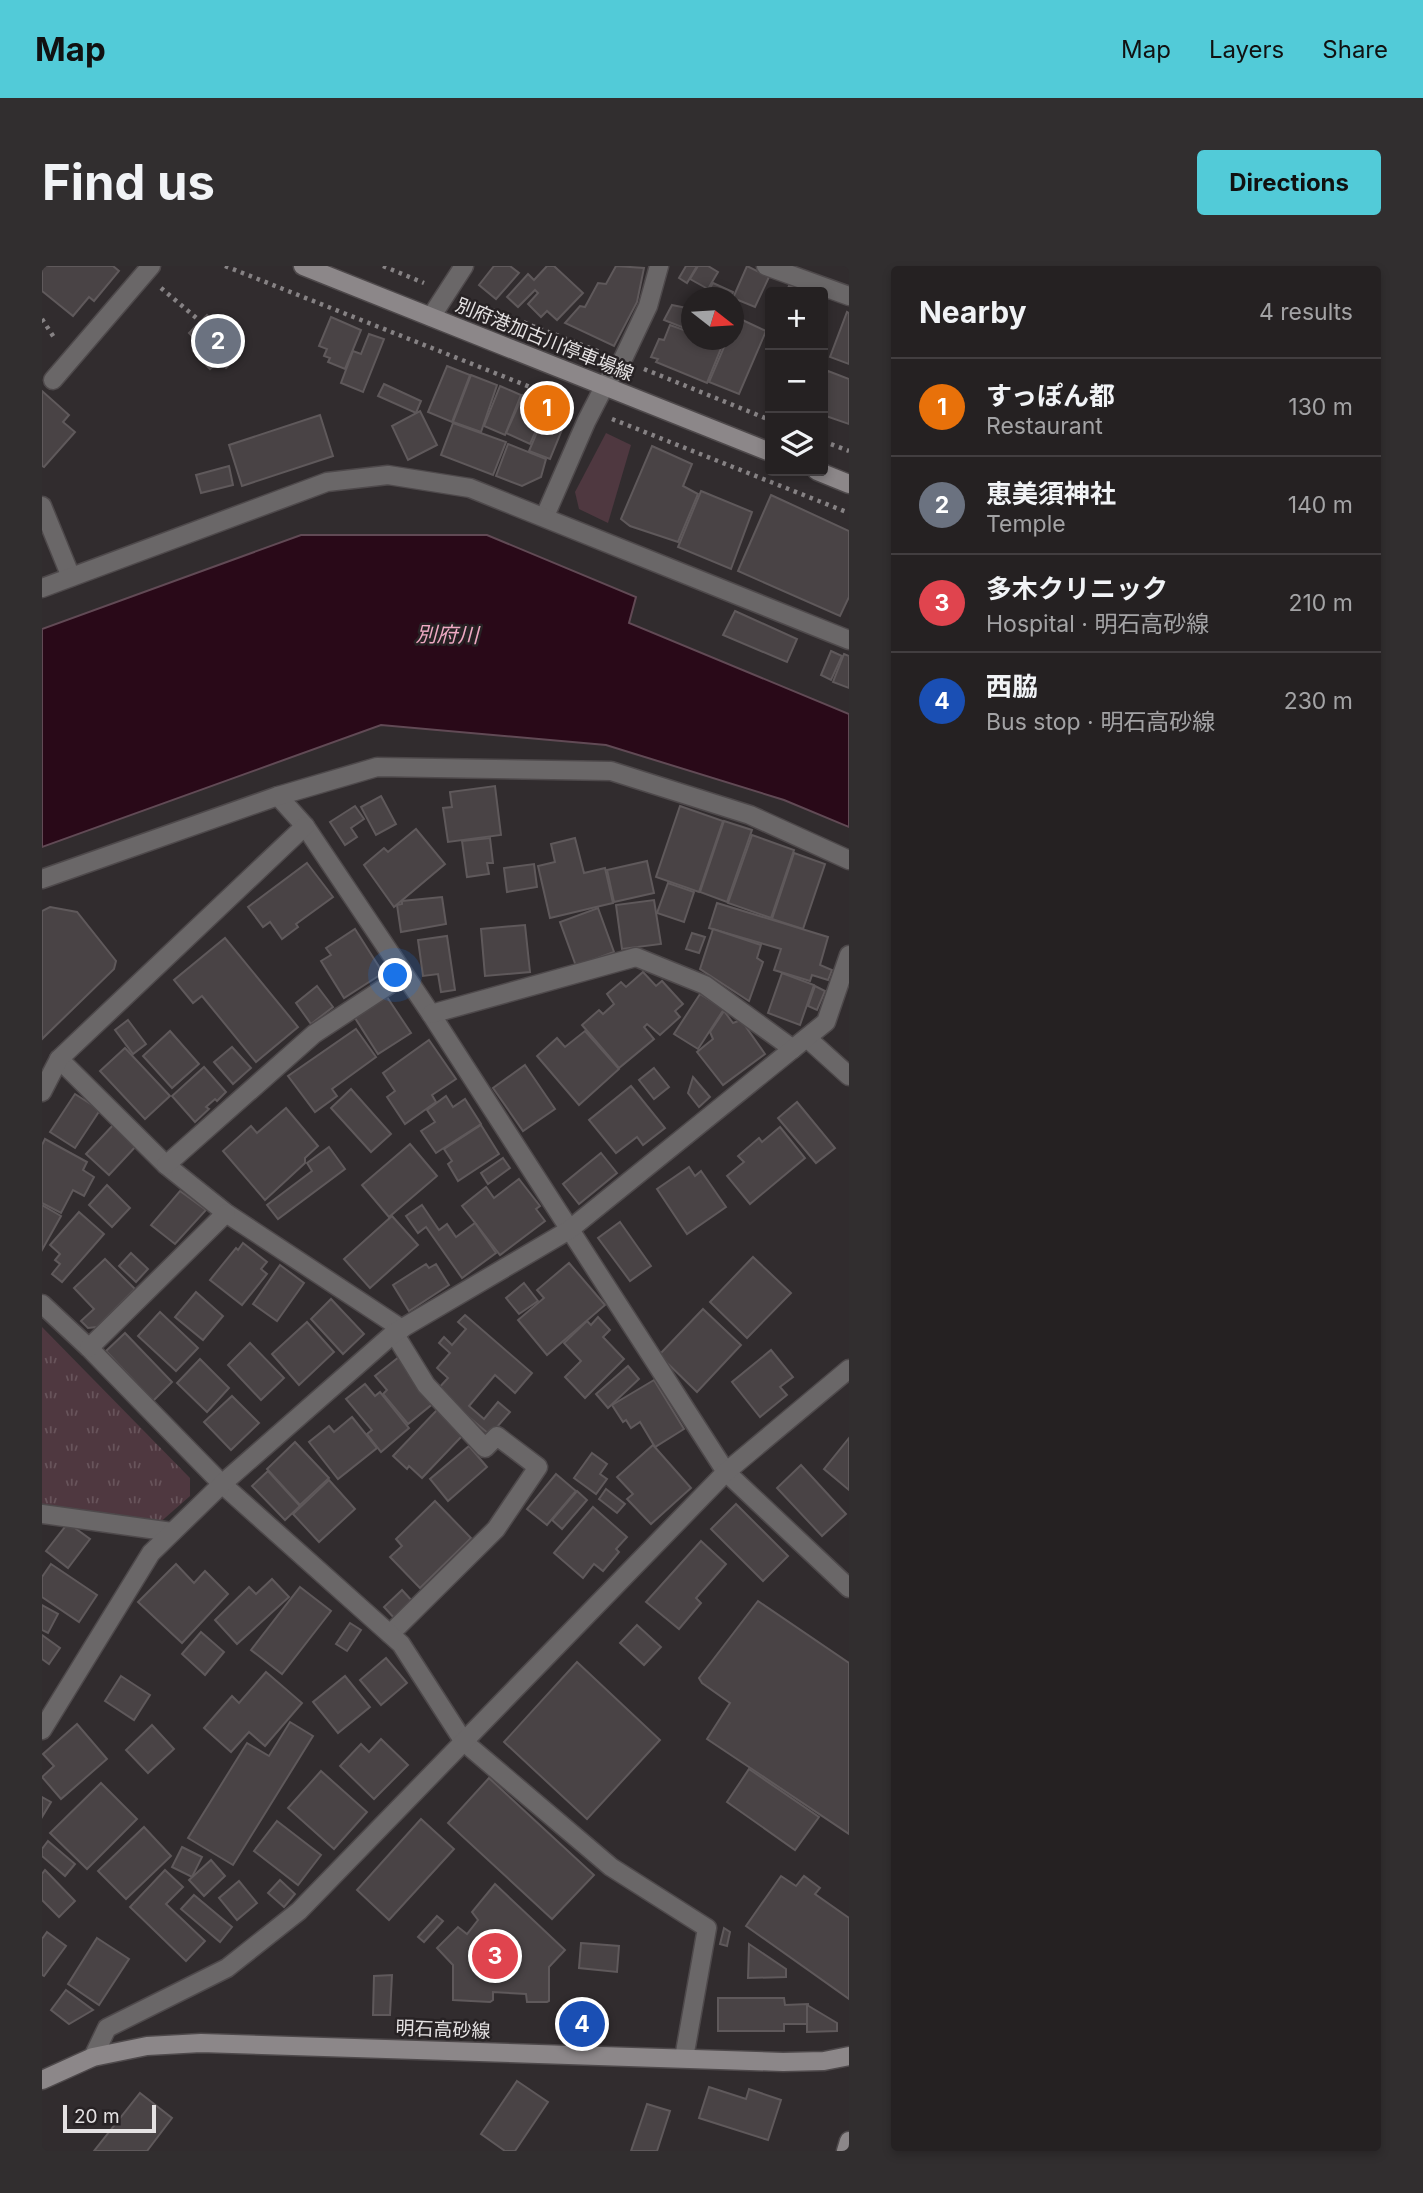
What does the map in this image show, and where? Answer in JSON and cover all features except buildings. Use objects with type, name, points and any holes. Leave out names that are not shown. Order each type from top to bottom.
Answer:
[{"type":"main road","name":"別府港加古川停車場線","points":[[303,266],[765,450]]},
{"type":"main road","points":[[828,475],[849,484]]},
{"type":"main road","name":"明石高砂線","points":[[42,2080],[93,2057],[147,2046],[201,2043],[783,2062],[824,2061],[849,2056]]},
{"type":"main road","points":[[846,2151],[849,2141]]},
{"type":"street","points":[[431,317],[464,266]]},
{"type":"street","points":[[545,516],[591,412],[622,361],[648,306],[659,266]]},
{"type":"street","points":[[766,266],[849,296]]},
{"type":"street","points":[[53,380],[148,270]]},
{"type":"street","points":[[42,588],[327,482],[388,475],[470,488],[849,640]]},
{"type":"street","points":[[42,506],[71,577]]},
{"type":"street","points":[[42,879],[278,796],[377,767],[611,771],[750,815],[849,860]]},
{"type":"street","points":[[278,796],[305,826],[431,1014],[726,1472],[849,1588]]},
{"type":"street","points":[[42,1092],[59,1059],[305,826]]},
{"type":"street","points":[[42,1730],[151,1553],[222,1484],[398,1331],[569,1230],[800,1044],[826,1022],[849,956]]},
{"type":"street","points":[[431,1014],[636,957],[705,985],[849,1076]]},
{"type":"street","points":[[166,1166],[314,1034],[404,975]]},
{"type":"street","points":[[59,1059],[166,1166],[226,1213],[398,1331],[426,1385],[485,1448],[498,1436],[538,1467],[496,1529],[390,1634]]},
{"type":"street","points":[[89,1348],[226,1213]]},
{"type":"street","points":[[42,1304],[89,1348],[222,1484],[401,1644],[464,1742],[611,1867],[707,1928],[684,2058]]},
{"type":"street","points":[[93,2057],[107,2028],[227,1968],[299,1911],[726,1472],[849,1369]]},
{"type":"street","points":[[42,1514],[172,1532]]},
{"type":"path","points":[[225,266],[849,513]]},
{"type":"path","points":[[383,266],[765,418]]},
{"type":"path","points":[[148,270],[200,321]]},
{"type":"path","points":[[828,443],[849,452]]},
{"type":"green space","points":[[606,433],[631,445],[608,523],[579,509],[575,492]]},
{"type":"green space","points":[[42,1327],[190,1478],[190,1496],[157,1525],[42,1505]]},
{"type":"water","name":"別府川","points":[[301,535],[487,535],[636,597],[629,623],[849,714],[849,827],[784,800],[606,745],[381,725],[42,847],[42,629]]},
{"type":"place","name":"恵美須神社","points":[[218,341]]},
{"type":"place","name":"すっぽん都","points":[[547,408]]},
{"type":"place","name":"多木クリニック","points":[[495,1956]]},
{"type":"place","name":"西脇","points":[[582,2024]]}]
